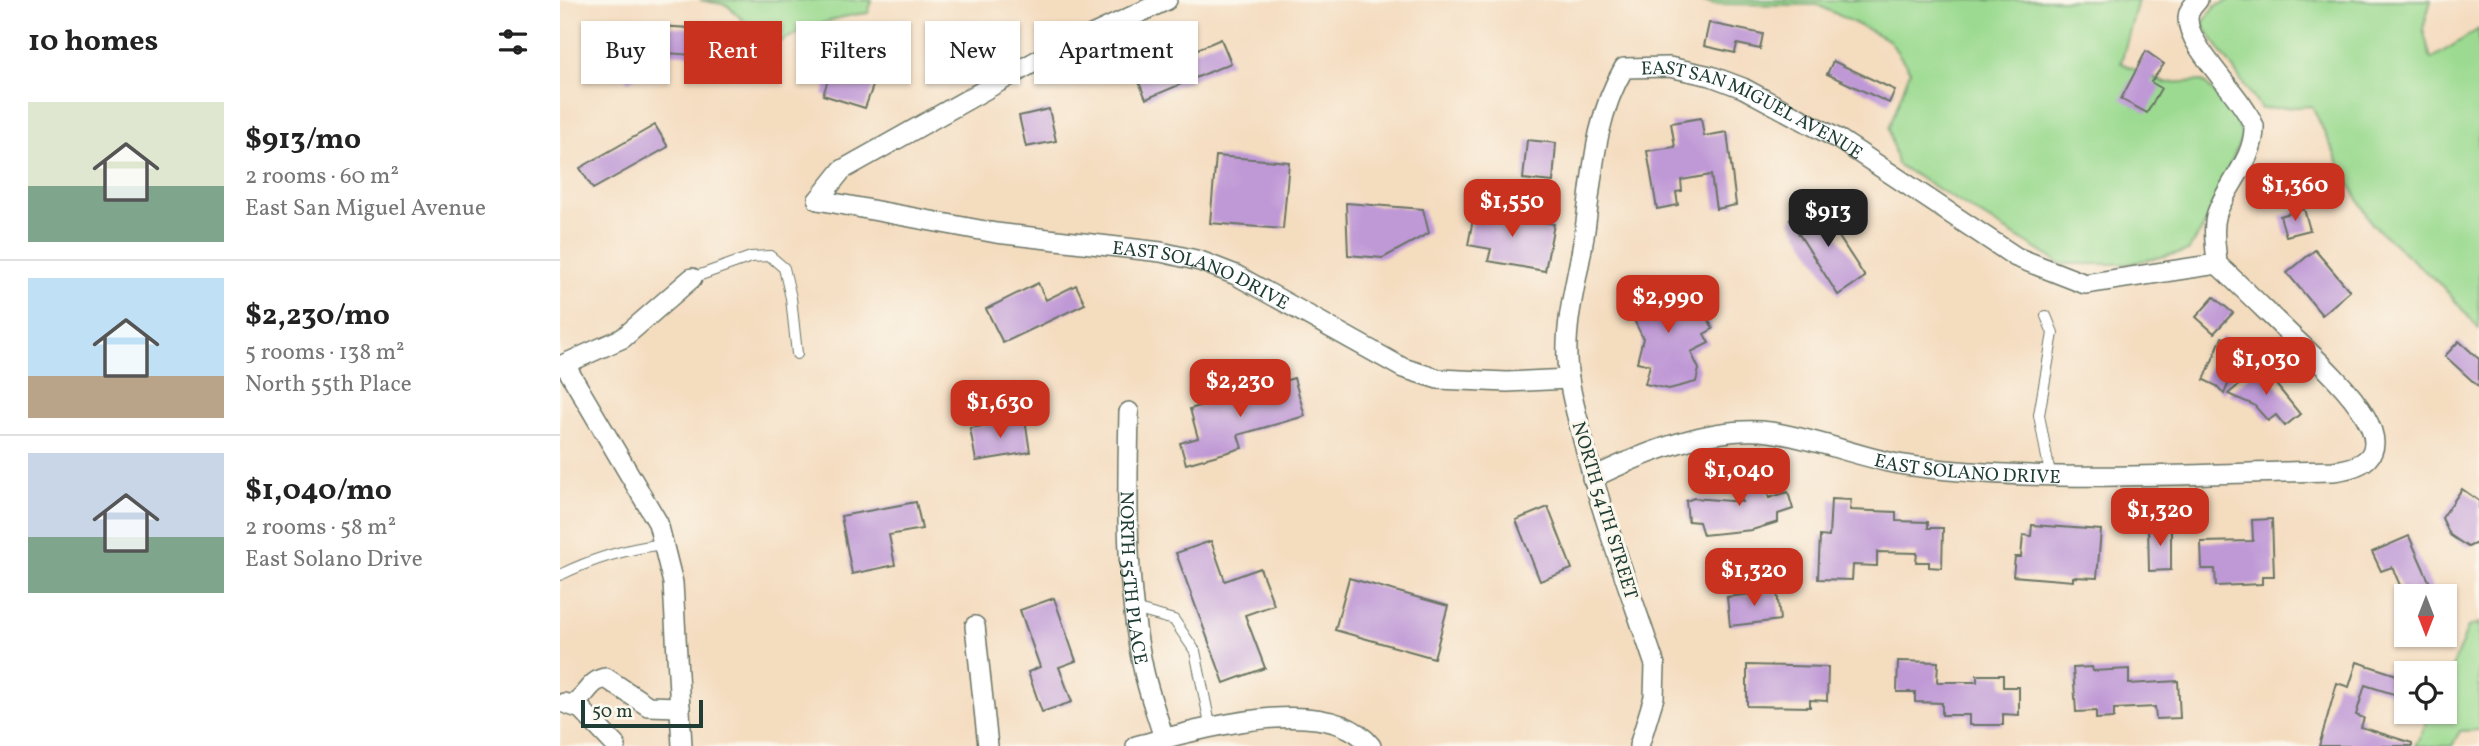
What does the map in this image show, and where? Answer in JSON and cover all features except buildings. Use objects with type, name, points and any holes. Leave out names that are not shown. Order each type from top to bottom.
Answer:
[{"type":"street","name":"EAST SOLANO DRIVE","points":[[1167,0],[1038,60],[842,170],[818,200],[996,233],[1161,252],[1200,261],[1236,275],[1404,368],[1438,379],[1507,382],[1569,379]]},
{"type":"street","points":[[2198,0],[2190,8],[2188,18],[2193,38],[2240,99],[2254,126],[2246,160],[2217,213],[2214,232],[2217,264]]},
{"type":"street","name":"EAST SAN MIGUEL AVENUE","points":[[1624,68],[1669,67],[1711,76],[1743,88],[1840,140],[2016,257],[2085,284],[2217,264]]},
{"type":"street","name":"NORTH 54TH STREET","points":[[1624,68],[1611,90],[1597,140],[1586,229],[1569,315],[1569,379],[1592,478],[1655,665],[1654,697],[1639,746]]},
{"type":"street","name":"EAST SOLANO DRIVE","points":[[1592,478],[1629,460],[1671,446],[1730,433],[1768,432],[1895,463],[1973,472],[2050,474],[2352,468],[2362,464],[2373,450],[2372,432],[2354,396],[2217,264]]},
{"type":"street","points":[[682,746],[673,583],[658,523],[563,365],[623,338],[692,278]]},
{"type":"street","name":"NORTH 55TH PLACE","points":[[1129,412],[1127,510],[1134,609],[1144,673],[1164,739]]},
{"type":"street","points":[[975,626],[988,746]]},
{"type":"street","points":[[615,746],[592,719],[566,703],[594,682],[606,678],[649,706],[680,708]]},
{"type":"street","points":[[1136,746],[1287,718],[1327,719],[1361,734],[1371,746]]},
{"type":"lane","points":[[692,278],[751,257],[770,256],[784,268],[791,298],[797,354]]},
{"type":"lane","points":[[2046,316],[2053,333],[2039,415],[2050,474]]},
{"type":"lane","points":[[560,575],[588,561],[624,549],[663,544]]},
{"type":"lane","points":[[1134,609],[1174,620],[1195,651],[1211,730]]},
{"type":"green space","points":[[700,0],[872,0],[868,13],[830,21],[796,21],[796,34],[782,41],[782,21],[744,21],[727,5]]},
{"type":"green space","points":[[1695,0],[2138,0],[2121,63],[2165,83],[2203,81],[2228,107],[2243,134],[2205,225],[2188,251],[2127,264],[2061,264],[1897,164],[1889,128],[1910,71],[1889,40],[1818,5],[1714,4]]},
{"type":"green space","points":[[2231,0],[2431,0],[2423,29],[2431,59],[2479,29],[2479,329],[2444,288],[2372,224],[2346,178],[2312,106],[2261,109],[2202,24],[2215,6]]},
{"type":"green space","points":[[2479,623],[2479,730],[2460,731],[2452,746],[2415,746],[2426,724],[2457,724],[2457,661],[2455,661],[2468,627]]}]
